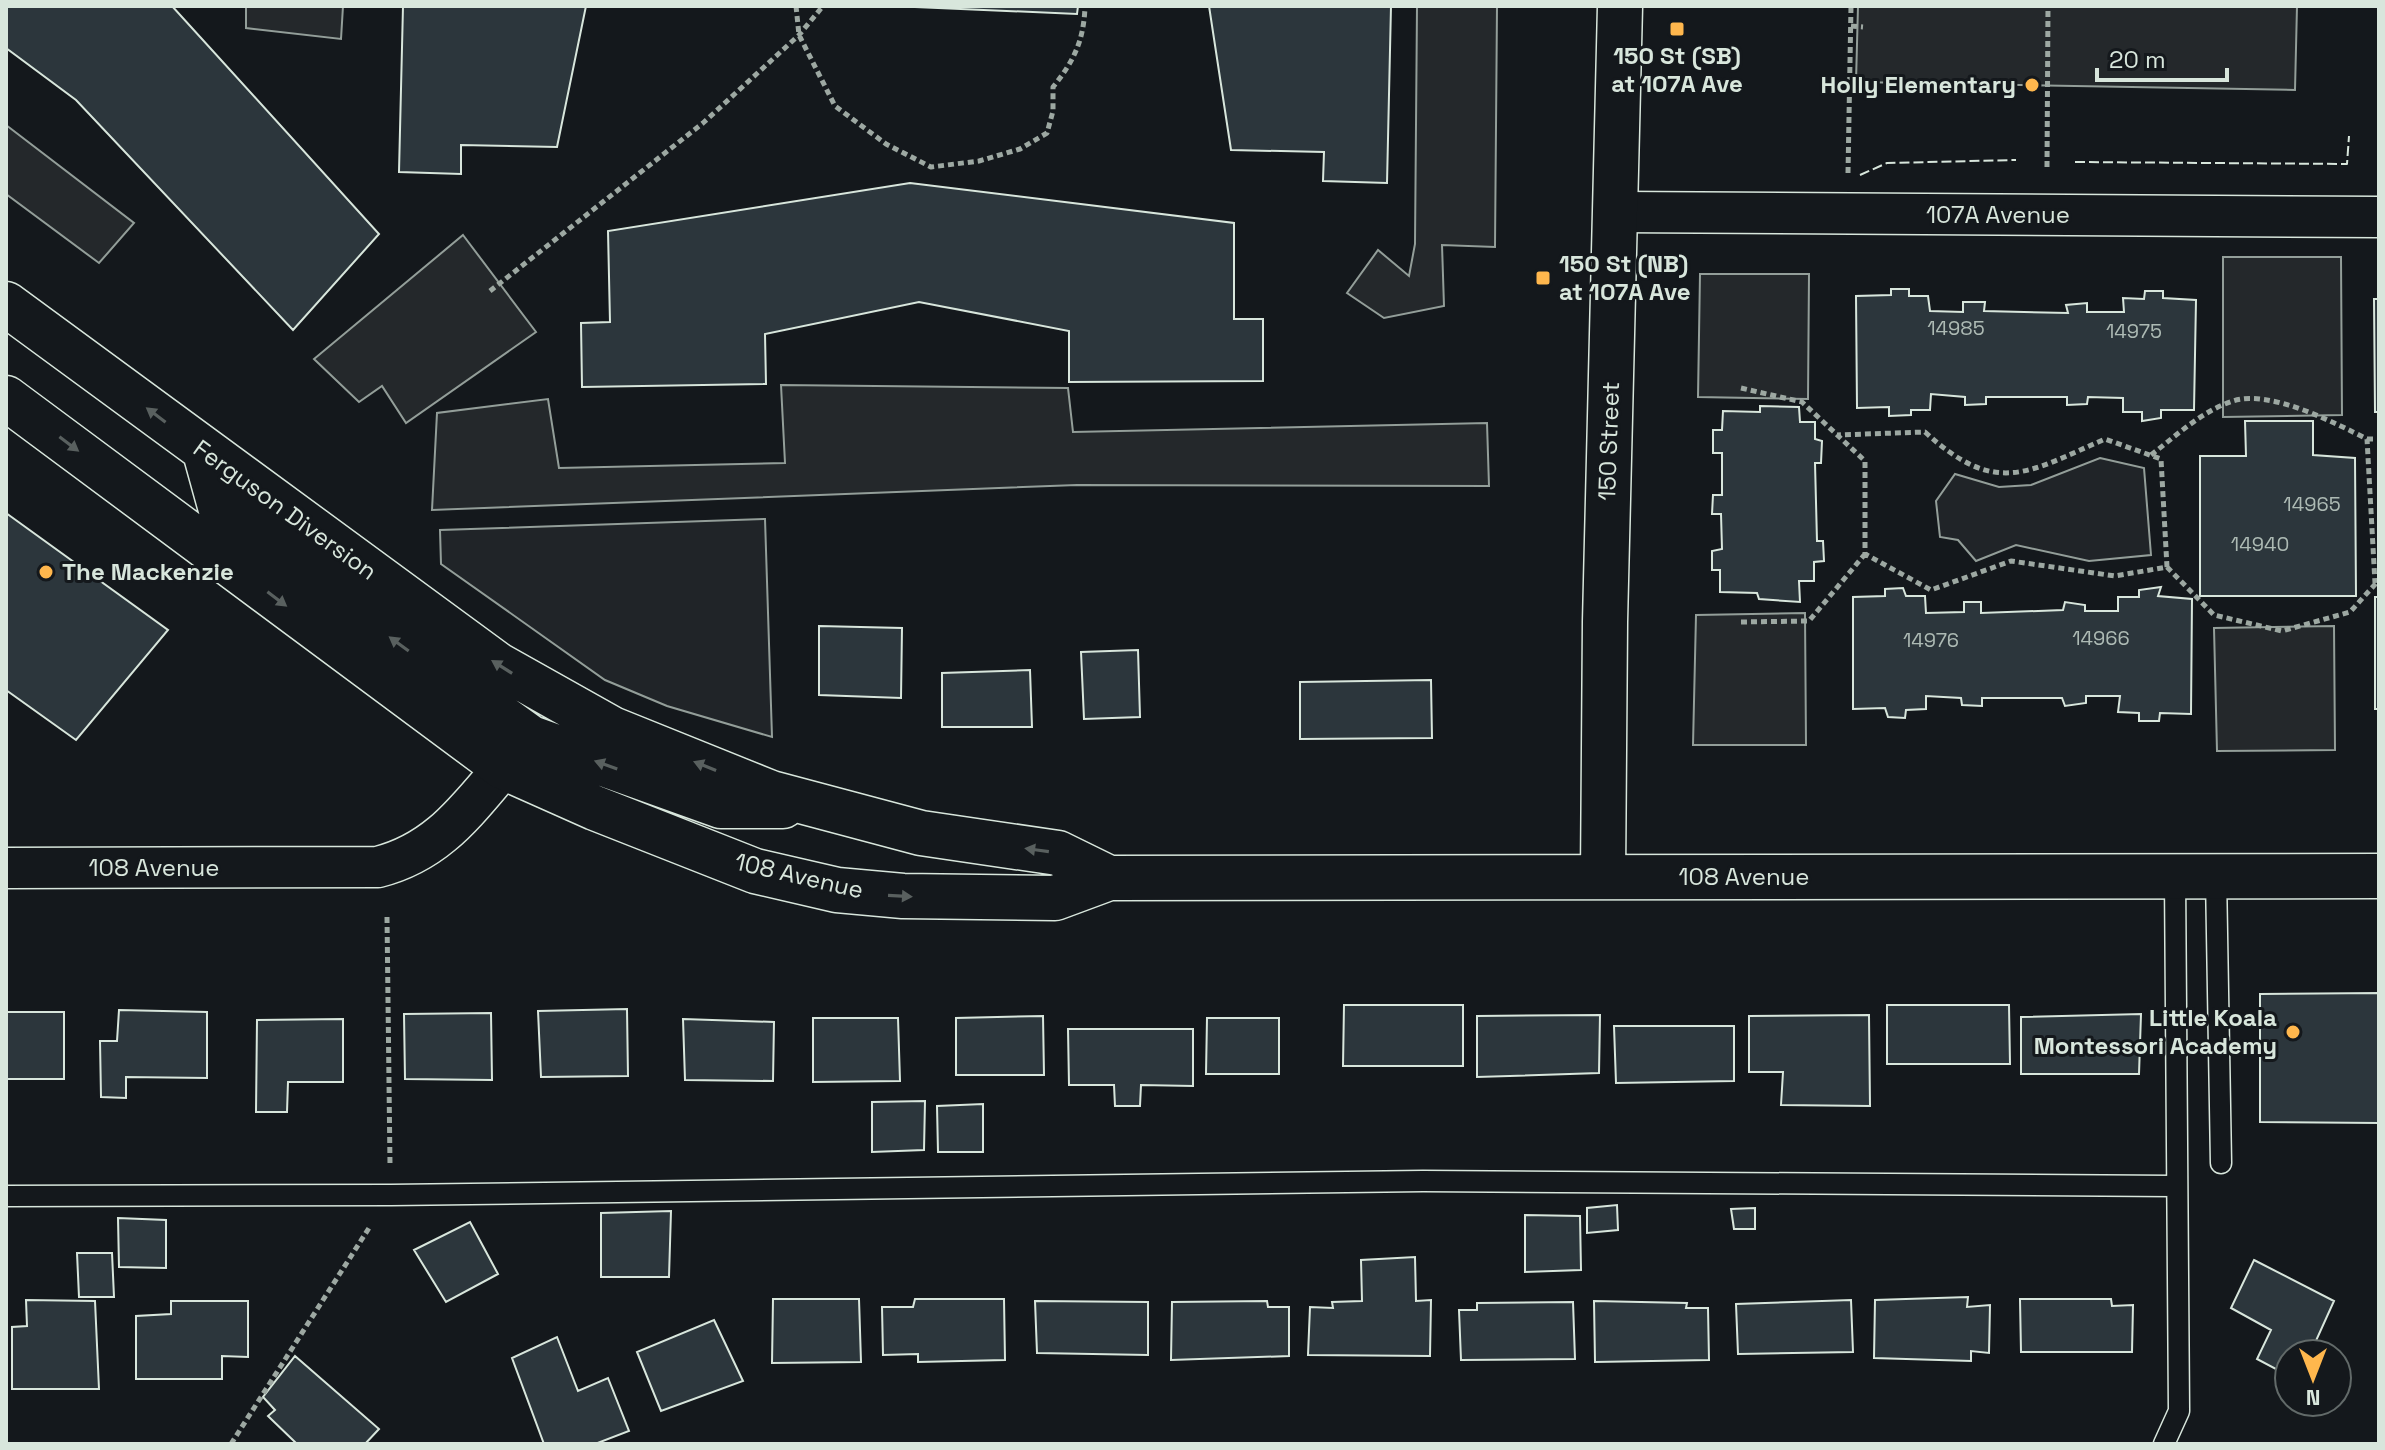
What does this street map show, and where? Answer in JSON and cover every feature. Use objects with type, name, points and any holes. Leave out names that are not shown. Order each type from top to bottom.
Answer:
[{"type":"main road","name":"150 Street","points":[[1603,877],[1605,622],[1618,212],[1620,6]]},
{"type":"main road","name":"Ferguson Diversion","points":[[6,304],[498,665],[570,706]]},
{"type":"main road","points":[[6,398],[517,753],[721,806],[817,805]]},
{"type":"main road","points":[[205,452],[223,517],[517,753]]},
{"type":"main road","name":"108 Avenue","points":[[570,706],[612,729],[771,793],[921,833],[1058,853],[1109,878]]},
{"type":"main road","name":"108 Avenue","points":[[517,753],[755,871],[837,890],[903,896],[1055,898],[1109,878],[2379,876]]},
{"type":"street","name":"107A Avenue","points":[[1618,212],[2379,217]]},
{"type":"street","name":"108 Avenue","points":[[6,868],[378,867],[400,861],[440,840],[517,753]]},
{"type":"lane","points":[[2196,876],[2221,1163]]},
{"type":"lane","points":[[2164,1444],[2179,1411],[2174,1186],[2196,876]]},
{"type":"lane","points":[[6,1196],[391,1195],[1423,1181],[2174,1186]]},
{"type":"path","points":[[796,6],[799,35],[835,106],[886,144],[931,167],[979,161],[1020,149],[1047,133],[1053,111],[1053,87],[1074,62],[1085,28],[1085,6]]},
{"type":"path","points":[[490,291],[703,123],[799,35],[823,6]]},
{"type":"path","points":[[1848,181],[1851,6]]},
{"type":"path","points":[[2047,167],[2048,6]]},
{"type":"path","points":[[1851,26],[1863,27]]},
{"type":"path","points":[[1741,388],[1802,402],[1865,461],[1865,554],[1809,621],[1741,622]]},
{"type":"path","points":[[2150,455],[2201,416],[2236,399],[2280,402],[2318,415],[2367,439],[2379,439]]},
{"type":"path","points":[[1837,435],[1925,432],[1953,457],[1998,475],[2037,469],[2105,439],[2161,459],[2167,567],[2214,615],[2282,631],[2350,612],[2377,582],[2367,439]]},
{"type":"path","points":[[1865,554],[1931,590],[2011,561],[2115,576],[2167,567]]},
{"type":"path","points":[[387,917],[390,1169]]},
{"type":"path","points":[[231,1444],[370,1227]]},
{"type":"shaded area","points":[[246,6],[343,6],[341,39],[246,28]]},
{"type":"shaded area","points":[[1417,6],[1497,6],[1495,247],[1442,245],[1444,306],[1384,318],[1347,293],[1378,250],[1409,276],[1415,244]]},
{"type":"shaded area","points":[[1858,6],[2297,6],[2295,90],[1856,82]]},
{"type":"shaded area","points":[[6,125],[134,223],[99,263],[6,194]]},
{"type":"shaded area","points":[[463,235],[536,332],[406,423],[382,386],[359,402],[314,359]]},
{"type":"shaded area","points":[[2223,257],[2341,257],[2342,415],[2223,417]]},
{"type":"shaded area","points":[[1700,274],[1809,274],[1808,399],[1698,397]]},
{"type":"shaded area","points":[[781,385],[1068,388],[1073,432],[1487,423],[1489,486],[1077,485],[432,510],[437,413],[548,399],[559,468],[785,463]]},
{"type":"shaded area","points":[[2100,458],[2144,468],[2151,555],[2089,561],[2016,545],[1976,561],[1958,540],[1940,537],[1936,501],[1955,474],[1999,487],[2031,485]]},
{"type":"shaded area","points":[[765,519],[772,737],[667,706],[605,680],[441,564],[440,530]]},
{"type":"shaded area","points":[[1805,613],[1806,745],[1693,745],[1696,615]]},
{"type":"shaded area","points":[[2334,626],[2335,750],[2217,751],[2214,628]]},
{"type":"building","points":[[6,6],[172,6],[379,234],[293,330],[76,100],[6,48]]},
{"type":"building","points":[[403,6],[586,6],[557,147],[461,145],[461,174],[399,172]]},
{"type":"building","points":[[892,6],[1078,6],[1077,14]]},
{"type":"building","points":[[1209,6],[1391,6],[1387,183],[1323,181],[1324,152],[1231,150]]},
{"type":"building","points":[[910,183],[1234,223],[1234,319],[1263,319],[1263,381],[1069,382],[1069,331],[919,302],[765,334],[766,384],[582,387],[581,323],[610,322],[608,231]]},
{"type":"building","points":[[1891,289],[1909,289],[1909,296],[1928,296],[1930,311],[1963,312],[1963,302],[1985,302],[1984,311],[2068,313],[2066,305],[2087,303],[2087,312],[2124,312],[2123,298],[2144,299],[2145,291],[2163,291],[2163,298],[2196,300],[2194,410],[2161,410],[2161,418],[2142,421],[2142,412],[2123,412],[2123,398],[2088,397],[2087,404],[2067,405],[2067,397],[1986,397],[1986,404],[1965,405],[1965,397],[1931,394],[1930,410],[1911,410],[1911,415],[1889,416],[1889,407],[1857,408],[1856,296],[1891,295]]},
{"type":"building","points":[[2374,299],[2379,299],[2379,412],[2375,412]]},
{"type":"building","points":[[1760,406],[1799,407],[1800,422],[1815,422],[1815,439],[1822,441],[1821,463],[1815,463],[1817,541],[1823,541],[1824,561],[1814,562],[1814,581],[1799,581],[1800,602],[1759,599],[1757,593],[1720,592],[1720,570],[1712,570],[1712,551],[1722,549],[1721,514],[1712,514],[1713,495],[1722,495],[1722,453],[1713,453],[1713,430],[1722,430],[1723,411],[1760,412]]},
{"type":"building","points":[[2245,421],[2313,421],[2313,455],[2355,458],[2356,596],[2200,596],[2200,456],[2246,456]]},
{"type":"building","name":"The Mackenzie","points":[[6,513],[168,630],[76,740],[6,690]]},
{"type":"building","points":[[2161,587],[2158,596],[2192,599],[2191,714],[2160,713],[2159,721],[2139,721],[2139,713],[2118,712],[2120,696],[2086,696],[2086,703],[2065,706],[2062,698],[1982,698],[1982,706],[1962,705],[1961,698],[1926,696],[1926,709],[1906,710],[1905,718],[1888,717],[1885,708],[1853,709],[1853,597],[1885,596],[1885,589],[1903,588],[1906,596],[1925,596],[1926,613],[1964,612],[1964,602],[1981,602],[1981,613],[2063,610],[2065,602],[2085,605],[2085,611],[2118,611],[2118,597],[2139,597],[2139,590]]},
{"type":"building","points":[[2375,597],[2379,597],[2379,709],[2375,709]]},
{"type":"building","points":[[819,626],[902,628],[901,698],[819,695]]},
{"type":"building","points":[[1138,650],[1140,717],[1084,719],[1081,652]]},
{"type":"building","points":[[1030,670],[1032,727],[942,727],[942,673]]},
{"type":"building","points":[[1431,680],[1432,738],[1300,739],[1300,682]]},
{"type":"building","points":[[2379,993],[2379,1123],[2260,1122],[2260,994]]},
{"type":"building","points":[[1344,1005],[1463,1005],[1463,1066],[1343,1066]]},
{"type":"building","points":[[1887,1005],[2009,1005],[2010,1064],[1887,1064]]},
{"type":"building","points":[[627,1009],[628,1076],[541,1077],[538,1011]]},
{"type":"building","points":[[119,1010],[207,1012],[207,1078],[126,1077],[126,1098],[101,1097],[100,1041],[117,1041]]},
{"type":"building","points":[[6,1012],[64,1012],[64,1079],[6,1079]]},
{"type":"building","points":[[491,1013],[492,1080],[405,1079],[404,1014]]},
{"type":"building","points":[[2141,1014],[2139,1074],[2021,1074],[2021,1017]]},
{"type":"building","points":[[1600,1015],[1599,1073],[1477,1077],[1477,1016]]},
{"type":"building","points":[[1869,1015],[1870,1106],[1781,1105],[1783,1072],[1749,1072],[1749,1016]]},
{"type":"building","points":[[1043,1016],[1044,1075],[956,1075],[956,1018]]},
{"type":"building","points":[[813,1018],[898,1018],[900,1081],[813,1082]]},
{"type":"building","points":[[1207,1018],[1279,1018],[1279,1074],[1206,1074]]},
{"type":"building","points":[[343,1019],[343,1082],[288,1082],[287,1112],[256,1112],[257,1020]]},
{"type":"building","points":[[683,1019],[774,1022],[773,1081],[685,1080]]},
{"type":"building","points":[[1614,1026],[1734,1026],[1734,1081],[1616,1083]]},
{"type":"building","points":[[1068,1029],[1193,1029],[1193,1086],[1141,1085],[1140,1106],[1115,1106],[1114,1085],[1069,1085]]},
{"type":"building","points":[[925,1101],[924,1150],[872,1152],[872,1102]]},
{"type":"building","points":[[983,1104],[983,1152],[938,1152],[937,1106]]},
{"type":"building","points":[[1617,1205],[1618,1230],[1587,1233],[1587,1208]]},
{"type":"building","points":[[1755,1208],[1755,1229],[1734,1229],[1731,1209]]},
{"type":"building","points":[[671,1211],[669,1277],[601,1277],[601,1213]]},
{"type":"building","points":[[1525,1215],[1580,1216],[1581,1270],[1525,1272]]},
{"type":"building","points":[[118,1218],[166,1220],[166,1268],[119,1267]]},
{"type":"building","points":[[470,1222],[498,1274],[446,1302],[414,1250]]},
{"type":"building","points":[[77,1253],[112,1253],[114,1297],[79,1297]]},
{"type":"building","points":[[1415,1257],[1416,1301],[1431,1300],[1430,1356],[1308,1355],[1310,1307],[1333,1308],[1332,1302],[1362,1301],[1361,1260]]},
{"type":"building","points":[[2254,1260],[2334,1301],[2317,1338],[2273,1338],[2273,1368],[2257,1359],[2271,1330],[2231,1308]]},
{"type":"building","points":[[1968,1297],[1967,1307],[1990,1305],[1989,1353],[1971,1351],[1971,1361],[1874,1358],[1875,1300]]},
{"type":"building","points":[[773,1299],[859,1299],[861,1362],[772,1363]]},
{"type":"building","points":[[915,1299],[1004,1299],[1005,1360],[918,1362],[918,1354],[883,1355],[882,1307],[913,1307]]},
{"type":"building","points":[[2020,1299],[2111,1299],[2112,1306],[2133,1305],[2132,1352],[2021,1352]]},
{"type":"building","points":[[26,1300],[95,1301],[99,1389],[12,1389],[12,1327],[27,1326]]},
{"type":"building","points":[[1851,1300],[1853,1352],[1738,1354],[1736,1304]]},
{"type":"building","points":[[171,1301],[248,1301],[248,1357],[222,1356],[222,1379],[136,1379],[136,1316],[171,1314]]},
{"type":"building","points":[[1035,1301],[1148,1302],[1148,1355],[1037,1353]]},
{"type":"building","points":[[1267,1301],[1268,1307],[1289,1307],[1289,1356],[1171,1360],[1172,1302]]},
{"type":"building","points":[[1594,1301],[1687,1303],[1686,1308],[1708,1308],[1709,1360],[1595,1362]]},
{"type":"building","points":[[1573,1302],[1575,1359],[1461,1360],[1459,1310],[1477,1310],[1477,1303]]},
{"type":"building","points":[[714,1320],[743,1381],[661,1411],[637,1352]]},
{"type":"building","points":[[557,1337],[578,1391],[608,1378],[629,1431],[595,1444],[544,1444],[512,1358]]},
{"type":"building","points":[[295,1356],[379,1429],[365,1444],[297,1444],[268,1416],[275,1410],[263,1397]]},
{"type":"fence","points":[[2075,162],[2347,164],[2349,136]]},
{"type":"fence","points":[[1860,175],[1887,163],[2016,160]]},
{"type":"place","name":"150 St (SB) at 107A Ave","points":[[1677,29]]},
{"type":"place","name":"Holly Elementary","points":[[2032,85]]},
{"type":"place","name":"150 St (NB) at 107A Ave","points":[[1543,278]]},
{"type":"place","name":"The Mackenzie","points":[[46,572]]},
{"type":"place","name":"Little Koala Montessori Academy","points":[[2293,1032]]}]
